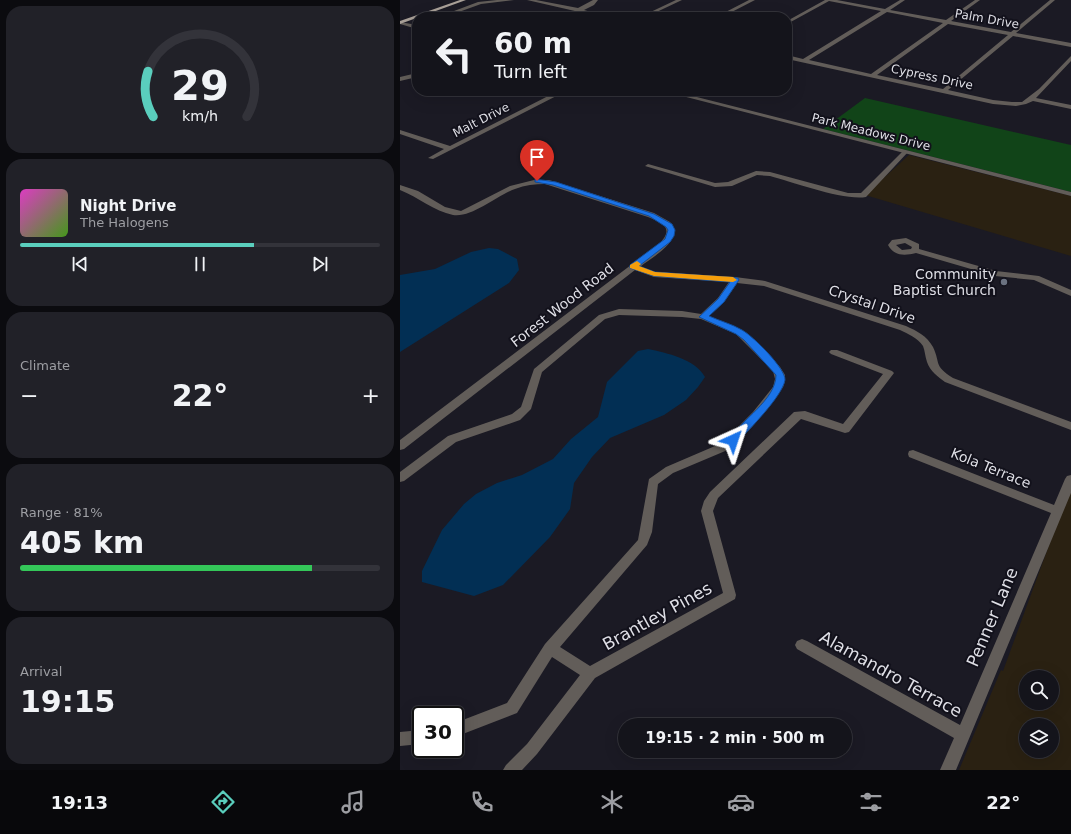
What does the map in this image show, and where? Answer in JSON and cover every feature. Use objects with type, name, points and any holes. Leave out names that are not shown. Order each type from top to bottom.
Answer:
[{"type":"main road","points":[[417,12],[452,0]]},
{"type":"main road","points":[[431,12],[464,0]]},
{"type":"main road","points":[[400,18],[412,14]]},
{"type":"main road","points":[[400,23],[412,19]]},
{"type":"street","points":[[454,12],[480,3],[512,0]]},
{"type":"street","points":[[529,0],[546,2],[587,12]]},
{"type":"street","points":[[579,10],[592,4],[596,0]]},
{"type":"street","points":[[653,12],[680,0]]},
{"type":"street","points":[[728,12],[753,0]]},
{"type":"street","points":[[792,20],[829,0]]},
{"type":"street","name":"Palm Drive","points":[[829,0],[1071,45]]},
{"type":"street","points":[[804,60],[903,0]]},
{"type":"street","points":[[872,75],[978,0]]},
{"type":"street","points":[[944,91],[1053,0]]},
{"type":"street","points":[[400,23],[412,26]]},
{"type":"street","name":"Cypress Drive","points":[[792,58],[1008,104],[1024,103],[1032,99],[1071,107]]},
{"type":"street","points":[[1032,99],[1071,58]]},
{"type":"street","points":[[400,79],[412,77]]},
{"type":"street","name":"Malt Drive","points":[[430,158],[553,96]]},
{"type":"street","name":"Park Meadows Drive","points":[[686,96],[1071,194]]},
{"type":"street","points":[[400,132],[450,148]]},
{"type":"street","points":[[648,166],[715,184],[728,184],[756,173],[770,174],[848,195],[863,194],[905,152]]},
{"type":"street","name":"Forest Wood Road","points":[[400,187],[415,193],[441,209],[454,213],[462,213],[511,186],[528,182],[546,182],[652,215],[665,221],[672,230],[671,236],[662,244],[400,446]]},
{"type":"street","points":[[915,250],[989,272],[1041,280],[1071,293]]},
{"type":"street","name":"Crystal Drive","points":[[633,267],[654,274],[735,280],[775,286],[914,333],[927,346],[934,367],[948,380],[1071,426]]},
{"type":"street","points":[[703,317],[721,300],[735,280]]},
{"type":"street","points":[[400,478],[452,438],[522,414],[526,409],[538,371],[541,367],[607,314],[627,312],[682,314],[703,317],[739,332],[747,338],[777,369],[780,375],[778,388],[773,396],[733,440],[726,445],[667,471],[653,482],[646,532],[643,542],[550,648],[512,708],[464,727]]},
{"type":"street","name":"Brantley Pines","points":[[511,770],[532,749],[590,673],[730,595],[707,511],[710,501],[714,495],[798,415],[805,415],[845,429],[889,373],[834,352]]},
{"type":"street","name":"Kola Terrace","points":[[913,454],[1057,511]]},
{"type":"street","name":"Penner Lane","points":[[948,770],[1071,478]]},
{"type":"street","name":"Alamandro Terrace","points":[[802,645],[963,735]]},
{"type":"street","points":[[550,648],[590,673]]},
{"type":"street","points":[[400,739],[412,738]]},
{"type":"shaded area","points":[[909,155],[1071,196],[1071,256],[865,195]]},
{"type":"shaded area","points":[[1071,485],[1071,770],[959,770],[1001,670],[1003,671]]},
{"type":"green space","points":[[865,98],[1071,145],[1071,192],[823,129]]},
{"type":"water","points":[[489,248],[498,249],[517,259],[519,270],[509,283],[400,352],[400,275],[435,269],[471,252]]},
{"type":"water","points":[[648,349],[688,361],[705,377],[686,400],[664,415],[610,438],[592,457],[574,483],[570,509],[550,537],[503,585],[474,596],[422,582],[422,571],[442,530],[464,504],[476,494],[497,483],[522,475],[553,459],[571,439],[598,417],[607,382],[638,351]]},
{"type":"slow traffic","points":[[637,264],[633,267],[654,274],[733,280]]},
{"type":"place","name":"Community Baptist Church","points":[[1004,282]]},
{"type":"route","points":[[537,181],[554,183],[652,215],[665,221],[672,230],[671,236],[633,267],[654,274],[735,280],[721,300],[703,317],[739,332],[747,338],[777,369],[780,375],[780,381],[773,396],[733,440]]}]
